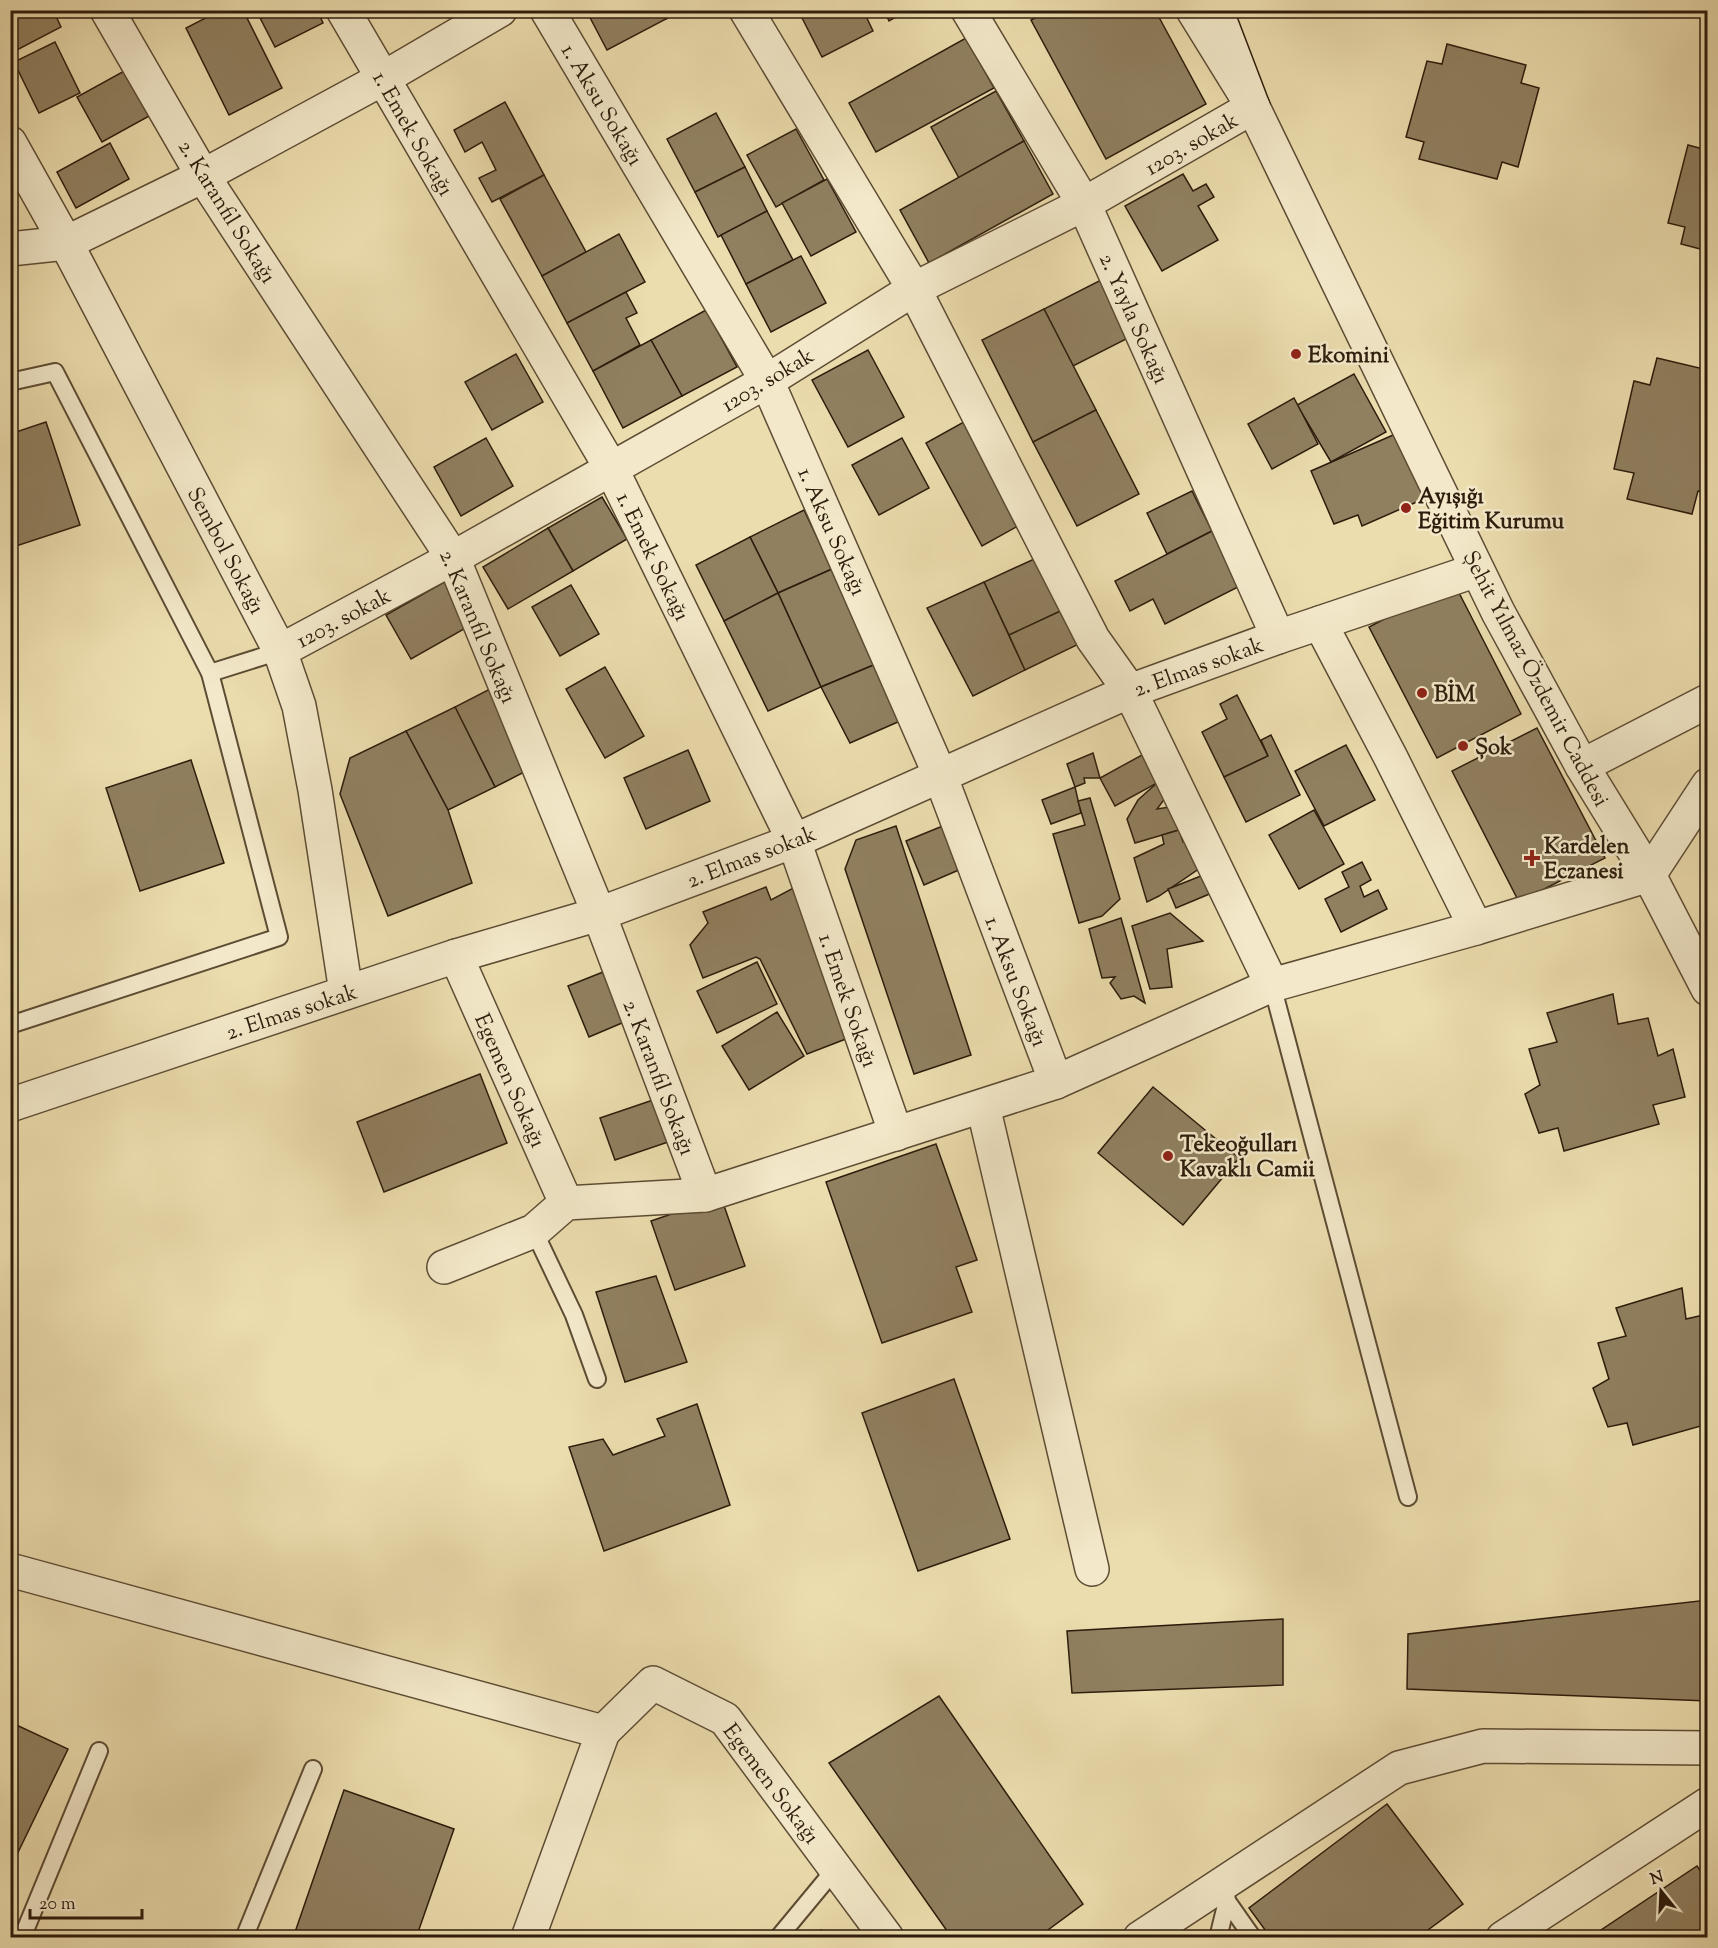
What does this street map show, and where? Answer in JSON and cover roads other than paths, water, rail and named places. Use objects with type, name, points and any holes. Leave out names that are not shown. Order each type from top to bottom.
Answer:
[{"type":"street","name":"2. Karanfil Sokağı","points":[[107,10],[203,176],[453,558],[599,915],[705,1195]]},
{"type":"street","name":"1. Emek Sokağı","points":[[343,10],[611,468],[794,841],[896,1134]]},
{"type":"street","points":[[10,249],[66,243],[203,176],[500,10]]},
{"type":"street","name":"1. Aksu Sokağı","points":[[547,10],[767,381],[940,775],[1056,1082]]},
{"type":"street","points":[[746,10],[914,289],[1094,639],[1130,691],[1272,985]]},
{"type":"street","name":"2. Yayla Sokağı","points":[[968,10],[1084,204],[1278,637]]},
{"type":"street","name":"Şehit Yılmaz Özdemir Caddesi","points":[[1193,10],[1253,107],[1498,612],[1582,766],[1649,875],[1707,990]]},
{"type":"street","points":[[1216,10],[1253,107]]},
{"type":"street","name":"1203. sokak","points":[[280,651],[453,558],[767,381],[914,289],[1084,204],[1253,107]]},
{"type":"street","name":"Sembol Sokağı","points":[[10,143],[66,243],[280,651],[301,716],[315,790],[346,992]]},
{"type":"street","name":"2. Elmas sokak","points":[[10,1105],[456,956],[599,915],[794,841],[1130,691],[1278,637],[1477,570]]},
{"type":"street","points":[[1320,623],[1476,928]]},
{"type":"street","points":[[1582,766],[1707,701]]},
{"type":"street","points":[[444,1267],[534,1231],[566,1203],[705,1195],[1056,1082],[1272,985],[1476,928],[1649,875],[1707,785]]},
{"type":"street","name":"Egemen Sokağı","points":[[456,956],[566,1203]]},
{"type":"street","points":[[983,1106],[1092,1569]]},
{"type":"street","points":[[10,1570],[603,1732],[528,1938]]},
{"type":"street","name":"Egemen Sokağı","points":[[603,1732],[653,1683],[725,1719],[886,1938]]},
{"type":"street","points":[[1140,1938],[1226,1892],[1399,1768],[1483,1746],[1707,1748]]},
{"type":"street","points":[[1503,1938],[1707,1804]]},
{"type":"lane","points":[[10,382],[55,372],[210,673],[279,937],[10,1025]]},
{"type":"lane","points":[[210,673],[280,651]]},
{"type":"lane","points":[[1272,985],[1408,1497]]},
{"type":"lane","points":[[534,1231],[565,1295],[597,1379]]},
{"type":"lane","points":[[22,1938],[99,1751]]},
{"type":"lane","points":[[244,1938],[314,1769]]},
{"type":"lane","points":[[778,1938],[836,1868]]},
{"type":"lane","points":[[1218,1938],[1226,1892]]},
{"type":"lane","points":[[1226,1892],[1253,1938]]},
{"type":"place","name":"Ekomini","points":[[1296,354]]},
{"type":"place","name":"Ayışığı Eğitim Kurumu","points":[[1406,508]]},
{"type":"place","name":"BİM","points":[[1422,693]]},
{"type":"place","name":"Şok","points":[[1463,746]]},
{"type":"place","name":"Kardelen Eczanesi","points":[[1532,858]]},
{"type":"place","name":"Tekeoğulları Kavaklı Camii","points":[[1168,1156]]}]
